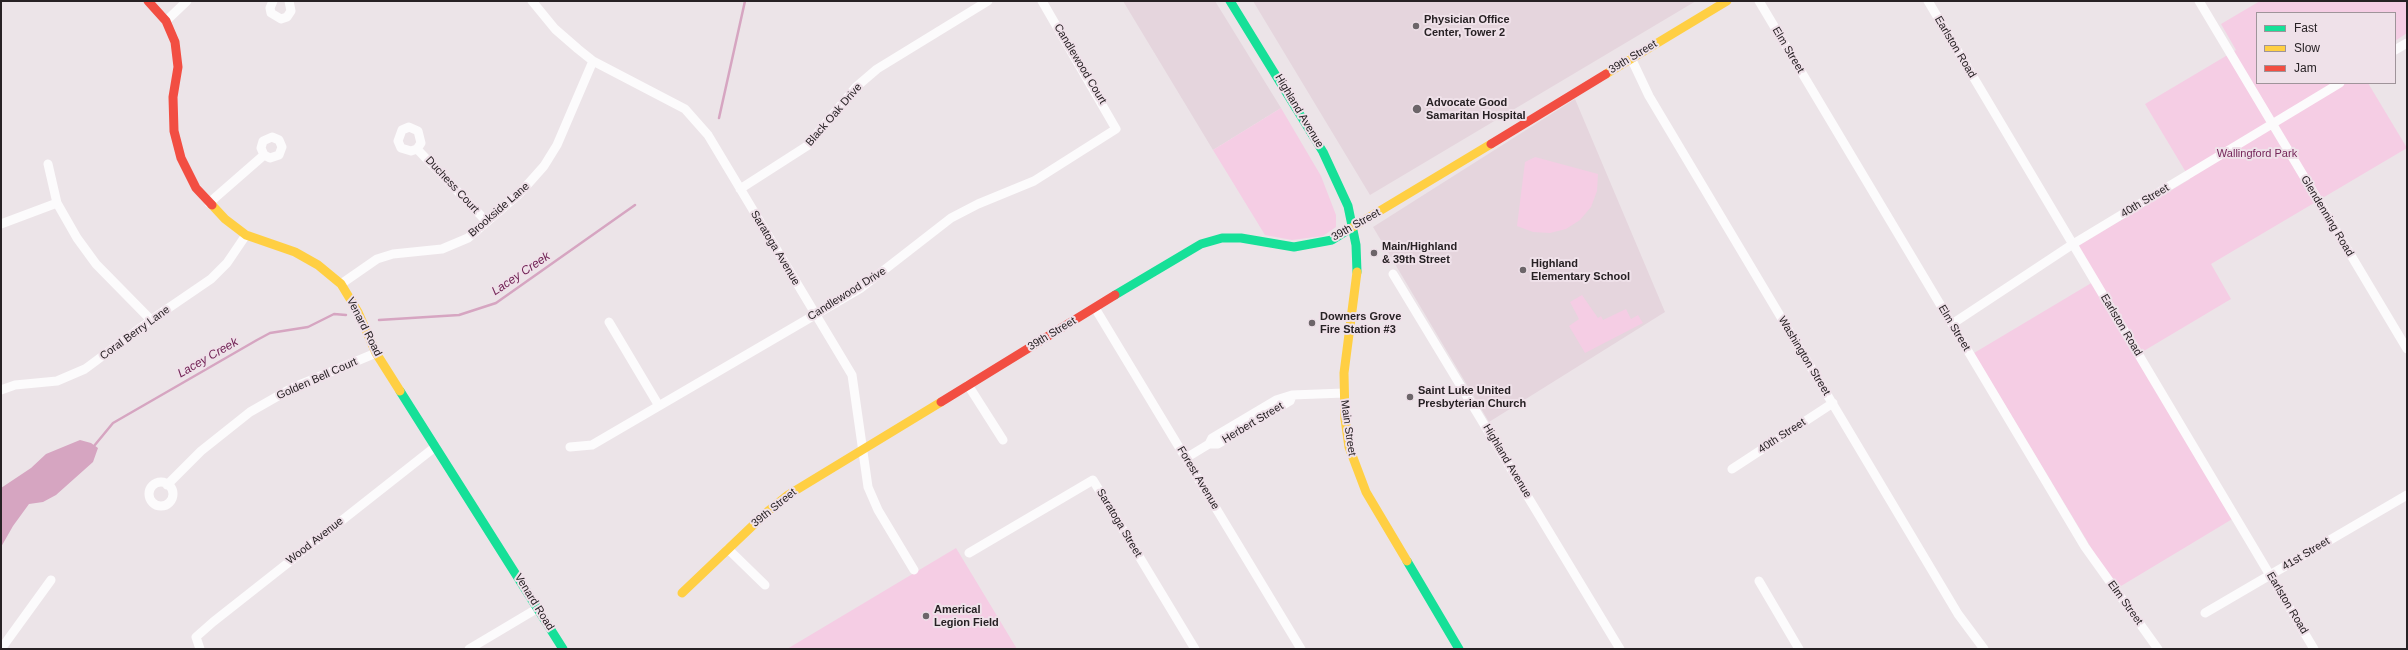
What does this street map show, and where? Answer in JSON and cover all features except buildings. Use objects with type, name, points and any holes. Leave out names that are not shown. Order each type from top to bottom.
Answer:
[{"type":"street","name":"Venard Road","points":[[148,1],[166,21],[177,52],[178,67],[172,116],[176,143],[196,188],[225,219],[246,235],[295,252],[318,265],[341,284],[358,312],[376,353],[563,649]]},
{"type":"street","points":[[166,21],[187,1]]},
{"type":"street","points":[[273,1],[270,8],[271,13],[281,19],[287,17],[291,12],[289,1]]},
{"type":"street","name":"Saratoga Avenue","points":[[532,1],[555,29],[593,60],[685,109],[708,135],[852,375],[867,482],[871,496],[914,570]]},
{"type":"street","name":"Black Oak Drive","points":[[740,189],[807,146],[856,87],[877,69],[988,1]]},
{"type":"street","name":"Candlewood Court","points":[[1042,1],[1116,129]]},
{"type":"street","name":"Highland Avenue","points":[[1230,1],[1330,165],[1348,206],[1354,228]]},
{"type":"street","name":"39th Street","points":[[682,593],[777,504],[862,450],[1186,252],[1214,239],[1242,238],[1294,247],[1332,240],[1727,1]]},
{"type":"street","name":"Elm Street","points":[[1759,1],[2085,547],[2156,648]]},
{"type":"street","name":"Earlston Road","points":[[1928,1],[2314,649]]},
{"type":"street","name":"Glendenning Road","points":[[2199,1],[2407,349]]},
{"type":"street","points":[[2396,49],[2407,43]]},
{"type":"street","name":"Washington Street","points":[[1631,58],[1649,96],[1958,614],[1984,649]]},
{"type":"street","name":"Brookside Lane","points":[[341,284],[377,258],[393,254],[442,249],[468,238],[487,222],[525,188],[550,157],[564,132],[593,60]]},
{"type":"street","name":"40th Street","points":[[1952,324],[2073,244],[2338,84]]},
{"type":"street","name":"Candlewood Drive","points":[[570,447],[592,445],[815,315],[882,274],[927,235],[951,218],[1034,181],[1116,129]]},
{"type":"street","name":"Duchess Court","points":[[417,149],[487,222]]},
{"type":"street","points":[[209,203],[264,155]]},
{"type":"street","points":[[48,164],[57,202],[87,253],[151,320]]},
{"type":"street","points":[[1,224],[57,202]]},
{"type":"street","name":"Main Street","points":[[1354,228],[1357,275],[1344,393],[1348,440],[1359,479],[1378,514],[1459,649]]},
{"type":"street","name":"Coral Berry Lane","points":[[1,390],[15,385],[57,381],[73,376],[211,279],[226,263],[246,235]]},
{"type":"street","name":"Highland Avenue","points":[[1393,274],[1620,649]]},
{"type":"street","name":"Forest Avenue","points":[[1095,308],[1301,649]]},
{"type":"street","points":[[609,322],[658,406]]},
{"type":"street","name":"Golden Bell Court","points":[[167,485],[201,451],[250,412],[292,388],[376,353]]},
{"type":"street","points":[[968,385],[1003,440]]},
{"type":"street","name":"Herbert Street","points":[[1186,458],[1209,444],[1212,438],[1276,400],[1292,395],[1344,393]]},
{"type":"street","name":"40th Street","points":[[1732,469],[1833,403]]},
{"type":"street","name":"Wood Avenue","points":[[200,649],[196,637],[213,622],[435,447]]},
{"type":"street","name":"Saratoga Street","points":[[969,553],[1093,480],[1195,649]]},
{"type":"street","name":"41st Street","points":[[2205,613],[2407,495]]},
{"type":"street","points":[[728,549],[765,585]]},
{"type":"street","points":[[1,649],[51,580]]},
{"type":"street","points":[[1759,581],[1799,649]]},
{"type":"street","points":[[468,649],[538,608]]},
{"type":"shaded area","points":[[1123,1],[1215,1],[1281,108],[1213,150]]},
{"type":"shaded area","name":"Advocate Good Samaritan Hospital","points":[[1253,1],[1696,1],[1370,195]]},
{"type":"shaded area","name":"Highland Elementary School","points":[[1575,99],[1665,312],[1489,422],[1373,227]]},
{"type":"shaded area","points":[[80,440],[91,443],[98,448],[93,462],[56,495],[43,502],[29,504],[13,526],[1,547],[1,488],[31,468],[46,454]]},
{"type":"green space","name":"Wallingford Park","points":[[2260,1],[2407,1],[2407,33],[2396,40],[2396,12],[2256,12],[2256,84],[2369,84],[2407,148],[2211,264],[2231,299],[2137,355],[2234,518],[2116,589],[1974,353],[2098,279],[2078,246],[2190,179],[2145,104],[2236,50],[2221,24]]},
{"type":"green space","points":[[1281,108],[1321,176],[1336,215],[1336,227],[1323,236],[1292,240],[1265,235],[1213,150]]},
{"type":"green space","points":[[1535,157],[1598,174],[1597,191],[1591,207],[1580,220],[1566,229],[1550,233],[1533,232],[1517,226],[1525,162]]},
{"type":"green space","points":[[1582,295],[1598,318],[1601,316],[1603,320],[1626,309],[1631,319],[1638,315],[1643,323],[1585,353],[1569,326],[1579,319],[1570,302]]},
{"type":"green space","points":[[956,548],[1017,649],[787,649]]},
{"type":"waterway","name":"Lacey Creek","points":[[719,118],[745,1]]},
{"type":"waterway","name":"Lacey Creek","points":[[379,320],[459,315],[496,303],[635,205]]},
{"type":"waterway","name":"Lacey Creek","points":[[94,446],[113,423],[270,333],[308,327],[334,314],[346,315]]},
{"type":"traffic: fast","points":[[1230,1],[1323,152],[1348,206],[1356,245],[1357,272]]},
{"type":"traffic: fast","points":[[1115,295],[1201,244],[1222,238],[1241,238],[1294,247],[1332,240],[1353,227]]},
{"type":"traffic: fast","points":[[400,391],[563,649]]},
{"type":"traffic: fast","points":[[1407,561],[1459,649]]},
{"type":"traffic: slow","points":[[1606,74],[1727,1]]},
{"type":"traffic: slow","points":[[1353,227],[1491,144]]},
{"type":"traffic: slow","points":[[212,205],[225,219],[246,235],[295,252],[318,265],[341,284],[358,312],[376,353],[400,391]]},
{"type":"traffic: slow","points":[[1357,272],[1344,373],[1345,419],[1349,447],[1366,492],[1407,561]]},
{"type":"traffic: slow","points":[[682,593],[767,512],[788,495],[941,402]]},
{"type":"traffic: jam","points":[[148,1],[166,21],[175,42],[178,67],[173,97],[174,131],[181,158],[196,188],[212,205]]},
{"type":"traffic: jam","points":[[1491,144],[1606,74]]},
{"type":"traffic: jam","points":[[941,402],[1115,295]]},
{"type":"place","name":"Physician Office Center, Tower 2","points":[[1416,26]]},
{"type":"place","name":"Advocate Good Samaritan Hospital","points":[[1417,109]]},
{"type":"place","name":"Main/Highland & 39th Street","points":[[1374,253]]},
{"type":"place","name":"Highland Elementary School","points":[[1523,270]]},
{"type":"place","name":"Downers Grove Fire Station #3","points":[[1312,323]]},
{"type":"place","name":"Saint Luke United Presbyterian Church","points":[[1410,397]]},
{"type":"place","name":"Americal Legion Field","points":[[926,616]]}]
